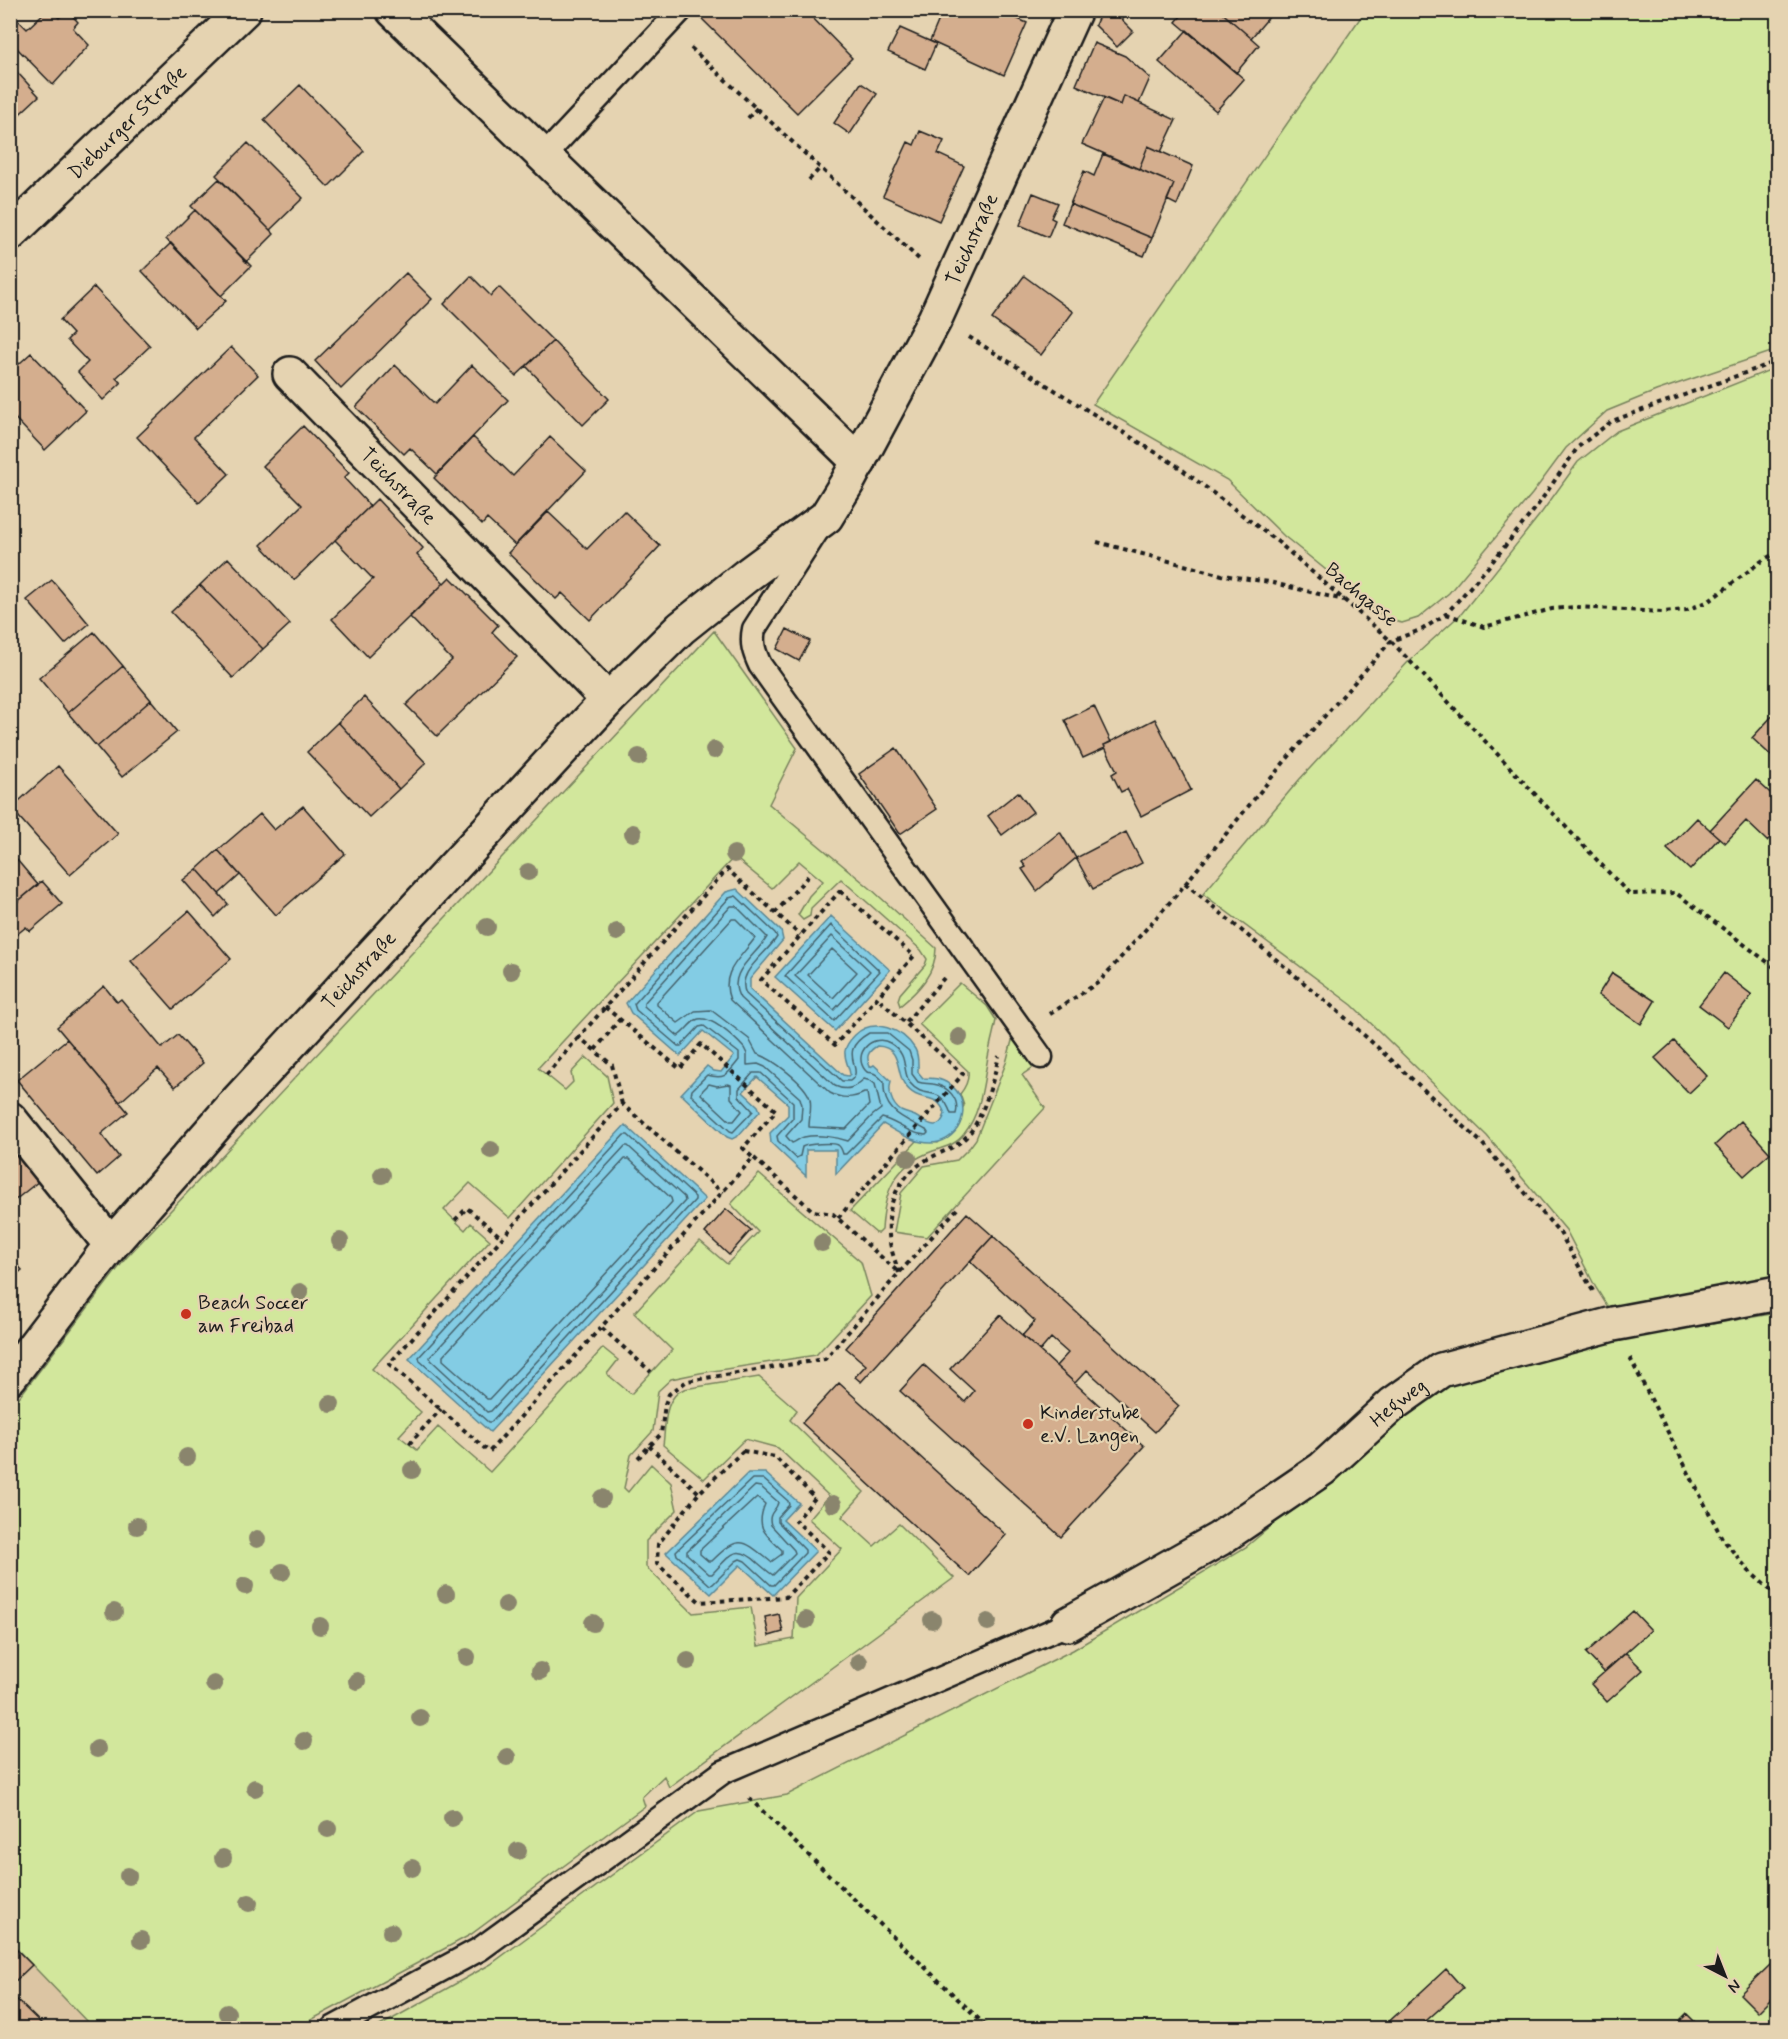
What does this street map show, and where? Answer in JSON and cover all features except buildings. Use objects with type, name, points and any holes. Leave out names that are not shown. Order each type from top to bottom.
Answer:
[{"type":"street","name":"Dieburger Straße","points":[[10,234],[244,10]]},
{"type":"street","points":[[393,10],[859,462]]},
{"type":"street","name":"Teichstraße","points":[[10,1377],[111,1245],[231,1108],[608,700],[681,628],[826,517],[859,462],[935,319],[1075,10]]},
{"type":"street","name":"Teichstraße","points":[[290,374],[608,700]]},
{"type":"street","points":[[10,1119],[111,1245]]},
{"type":"street","name":"Hegweg","points":[[1068,1624],[1219,1539],[1303,1482],[1322,1469],[1393,1404],[1442,1370],[1613,1324],[1778,1293]]},
{"type":"lane","points":[[544,156],[674,18]]},
{"type":"lane","points":[[826,517],[754,629],[751,640],[754,653],[760,665],[1041,1057]]},
{"type":"lane","points":[[333,2028],[480,1948],[723,1772],[1068,1624]]},
{"type":"path","points":[[674,18],[757,108],[949,287]]},
{"type":"path","points":[[748,118],[757,108]]},
{"type":"path","points":[[809,180],[821,167]]},
{"type":"path","name":"Bachgasse","points":[[935,319],[977,341],[1176,465],[1278,542],[1391,641],[1423,629],[1446,614],[1535,509],[1578,447],[1612,421],[1778,361]]},
{"type":"path","points":[[1097,542],[1222,574],[1269,582],[1345,600]]},
{"type":"path","points":[[1446,614],[1484,627],[1552,609],[1576,607],[1662,612],[1687,610],[1710,601],[1763,560],[1774,554],[1778,555]]},
{"type":"path","points":[[1024,1033],[1099,982],[1185,883],[1285,761],[1391,641],[1629,894],[1676,892],[1778,970]]},
{"type":"path","points":[[10,815],[15,821]]},
{"type":"path","points":[[546,1075],[727,869],[800,935]]},
{"type":"path","points":[[775,913],[809,875]]},
{"type":"path","points":[[1185,883],[1341,1014],[1480,1142],[1560,1233],[1613,1324],[1722,1538],[1749,1571],[1778,1597]]},
{"type":"path","points":[[840,891],[914,956],[877,998],[835,1045],[761,980],[840,891]]},
{"type":"path","points":[[906,1022],[966,952]]},
{"type":"path","points":[[838,1218],[963,1074],[877,998]]},
{"type":"path","points":[[899,1273],[888,1233],[894,1193],[903,1178],[923,1162],[963,1140],[976,1125],[1000,1054],[1002,1002]]},
{"type":"path","points":[[605,1007],[680,1069],[701,1044],[776,1111],[743,1148],[813,1211],[833,1214],[899,1273]]},
{"type":"path","points":[[595,1050],[620,1019]]},
{"type":"path","points":[[579,1037],[612,1065],[622,1104],[723,1193]]},
{"type":"path","points":[[622,1104],[389,1364],[489,1452],[753,1158]]},
{"type":"path","points":[[455,1220],[467,1208],[502,1238]]},
{"type":"path","points":[[639,1458],[661,1434],[665,1404],[669,1394],[687,1381],[825,1359],[957,1209]]},
{"type":"path","points":[[602,1328],[651,1372]]},
{"type":"path","points":[[409,1444],[441,1409]]},
{"type":"path","points":[[649,1446],[699,1493]]},
{"type":"path","points":[[743,1451],[775,1457],[815,1498],[796,1521],[829,1552],[786,1597],[700,1602],[657,1564],[658,1544],[699,1493],[743,1451]]},
{"type":"path","points":[[723,1772],[988,2028]]},
{"type":"shaded area","points":[[10,1943],[32,1965],[93,2028],[11,2028]]},
{"type":"green space","points":[[1365,11],[1777,11],[1777,350],[1656,391],[1607,411],[1566,448],[1532,494],[1449,593],[1418,618],[1402,623],[1388,620],[1284,536],[1227,480],[1093,404]]},
{"type":"green space","points":[[1777,367],[1777,1280],[1613,1315],[1596,1288],[1566,1230],[1487,1136],[1352,1005],[1203,894],[1299,780],[1409,661],[1462,613],[1542,512],[1578,462],[1617,431]]},
{"type":"green space","points":[[714,631],[797,748],[769,804],[870,888],[936,948],[933,966],[925,981],[900,1006],[898,1000],[900,994],[925,965],[927,959],[921,950],[841,879],[811,908],[810,916],[803,920],[798,915],[809,896],[823,881],[799,861],[772,888],[734,857],[538,1068],[565,1090],[573,1082],[571,1073],[586,1057],[607,1076],[613,1103],[510,1218],[470,1183],[444,1210],[465,1230],[471,1223],[490,1240],[372,1369],[421,1412],[399,1436],[417,1450],[438,1427],[490,1472],[603,1348],[618,1360],[607,1374],[631,1394],[672,1350],[634,1313],[700,1241],[727,1264],[758,1232],[731,1204],[759,1174],[861,1262],[871,1296],[816,1355],[671,1379],[658,1391],[653,1431],[631,1455],[624,1488],[628,1492],[651,1464],[671,1483],[677,1510],[646,1541],[646,1567],[693,1613],[751,1607],[758,1646],[794,1639],[796,1598],[842,1549],[809,1519],[829,1496],[778,1448],[745,1439],[704,1479],[663,1445],[669,1405],[677,1393],[684,1389],[759,1377],[797,1410],[790,1420],[864,1492],[842,1517],[874,1546],[899,1524],[954,1578],[669,1787],[664,1776],[642,1797],[645,1806],[470,1935],[296,2028],[93,2028],[11,1943],[10,1409],[126,1258]]},
{"type":"green space","points":[[960,983],[987,1006],[996,1020],[979,1105],[970,1125],[957,1141],[920,1157],[900,1172],[885,1204],[882,1230],[876,1233],[850,1211],[918,1140],[938,1143],[964,1106],[960,1094],[964,1089],[968,1071],[919,1024]]},
{"type":"green space","points":[[1016,1026],[1038,1064],[1022,1075],[1045,1108],[927,1237],[894,1232],[901,1193],[924,1166],[957,1160],[976,1139],[1006,1063]]},
{"type":"green space","points":[[1777,1313],[1777,2028],[376,2028],[491,1964],[699,1811],[787,1795],[1073,1650],[1246,1547],[1433,1390],[1593,1344]]},
{"type":"water","points":[[737,889],[781,931],[783,940],[750,979],[750,989],[843,1075],[850,1074],[845,1057],[846,1047],[862,1030],[879,1026],[903,1036],[916,1052],[918,1072],[923,1078],[946,1082],[961,1098],[962,1116],[955,1132],[939,1142],[924,1143],[883,1124],[836,1174],[836,1150],[806,1150],[806,1176],[771,1143],[770,1133],[788,1115],[788,1104],[757,1077],[743,1092],[758,1106],[760,1111],[738,1136],[732,1139],[727,1137],[681,1094],[707,1066],[714,1071],[721,1072],[734,1056],[703,1031],[680,1056],[631,1013],[626,1003],[726,892]],"holes":[[[885,1047],[895,1055],[905,1085],[916,1095],[932,1099],[941,1106],[945,1114],[939,1124],[932,1125],[901,1111],[895,1105],[890,1093],[891,1081],[874,1065],[870,1067],[868,1060],[868,1055],[874,1048]]]},
{"type":"water","points":[[831,916],[890,970],[835,1031],[775,977]]},
{"type":"water","points":[[625,1125],[705,1199],[490,1432],[409,1359]]},
{"type":"water","points":[[748,1473],[765,1473],[799,1503],[783,1520],[816,1551],[773,1595],[740,1565],[711,1594],[666,1553]]},
{"type":"place","name":"Beach Soccer am Freibad","points":[[186,1314]]},
{"type":"place","name":"Kinderstube e.V. Langen","points":[[1028,1424]]}]
